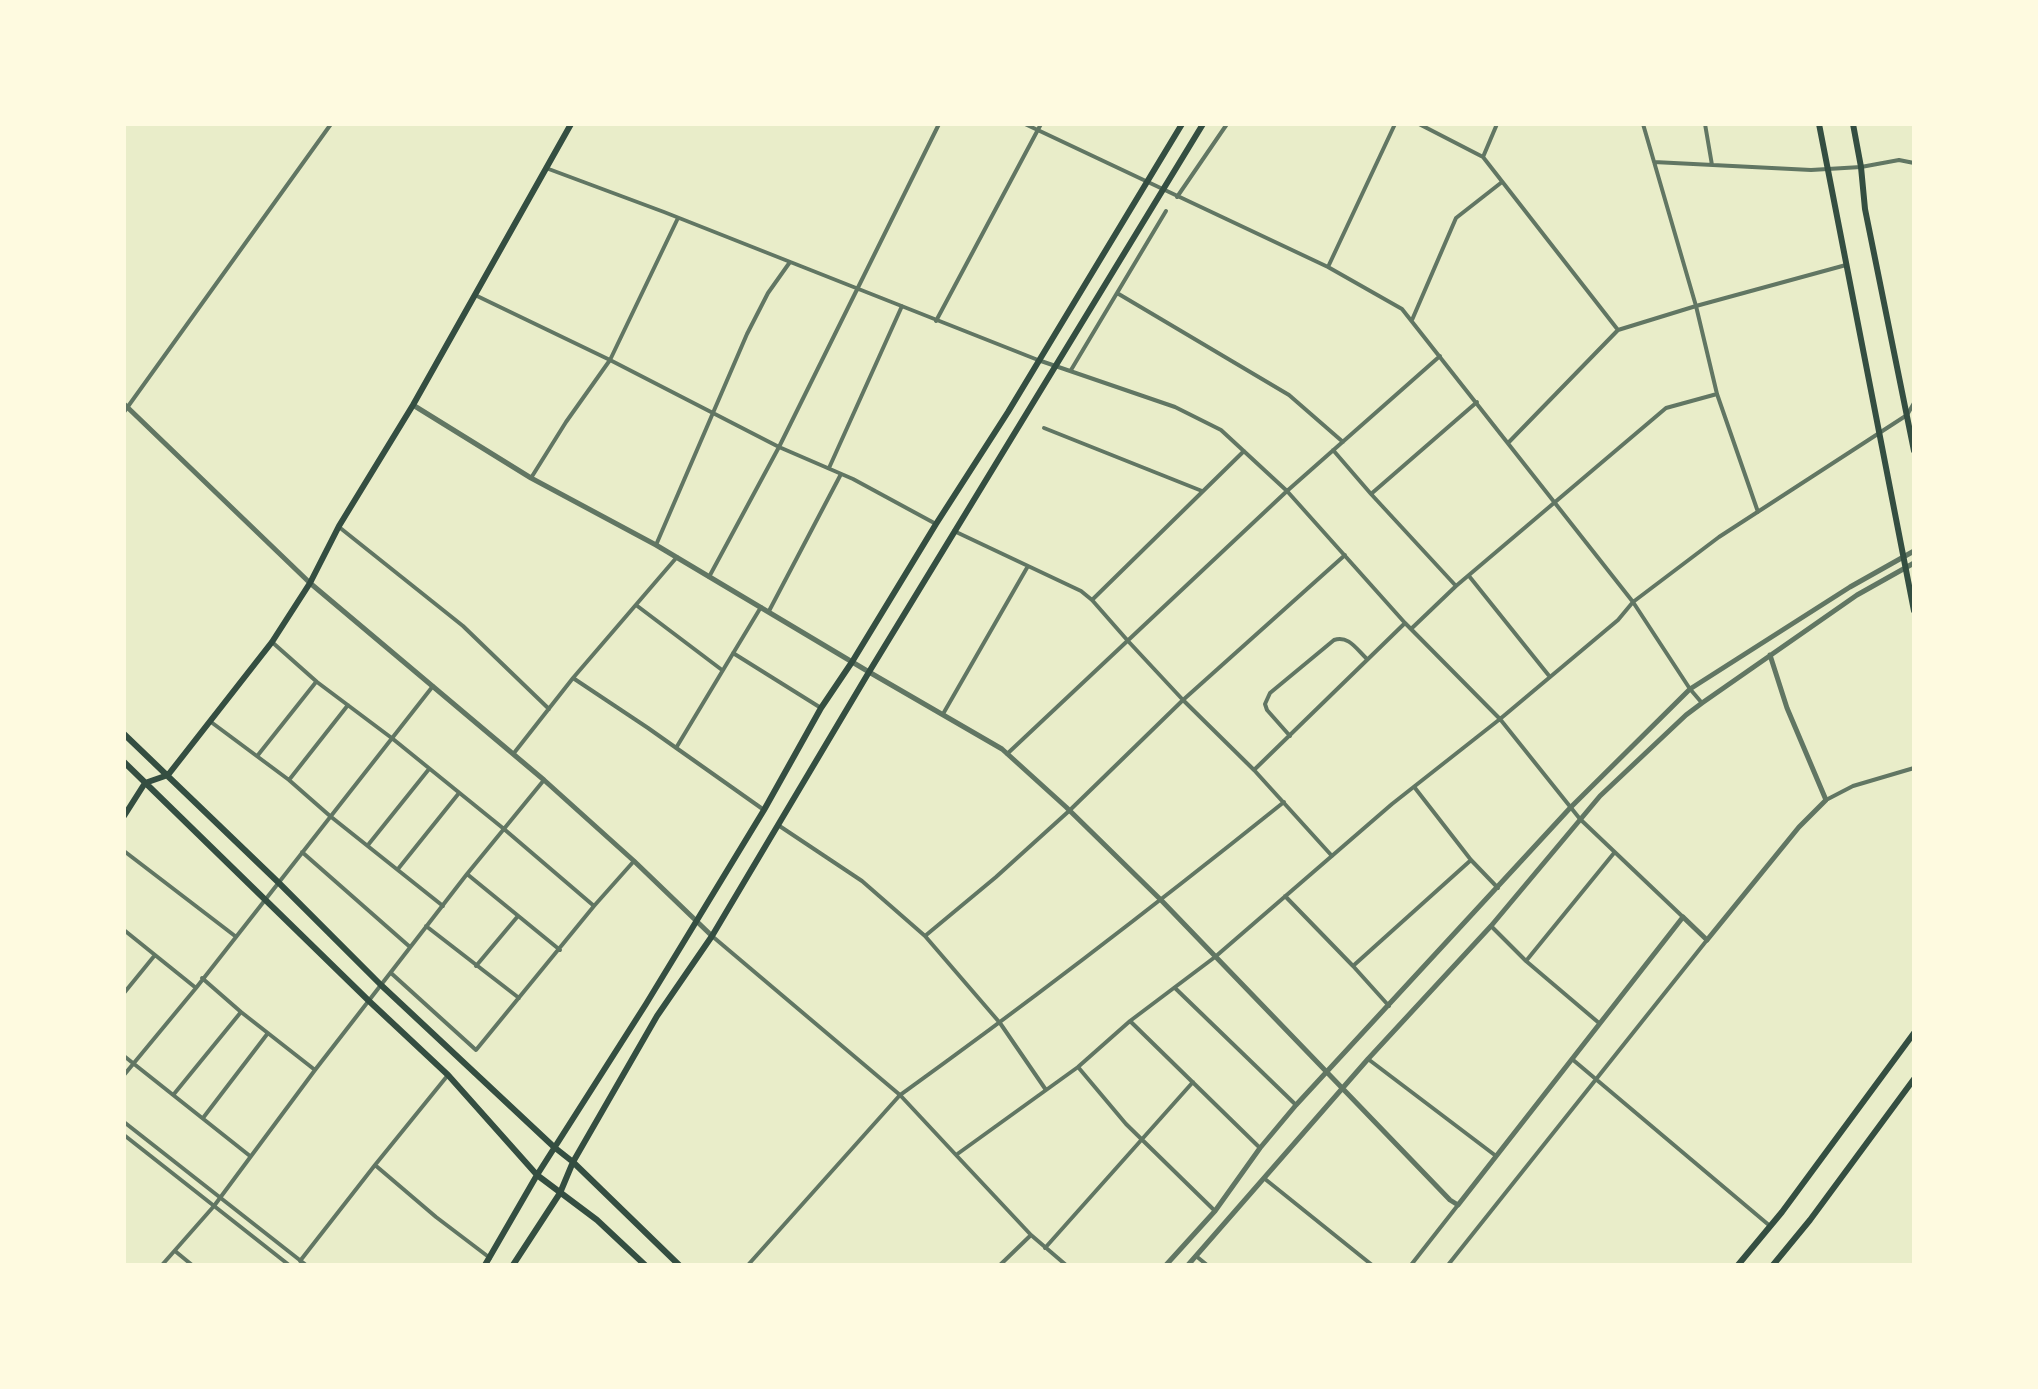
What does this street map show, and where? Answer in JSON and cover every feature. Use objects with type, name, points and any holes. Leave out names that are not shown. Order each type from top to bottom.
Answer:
[{"type":"main road","points":[[124,816],[145,783],[168,775],[272,642],[310,583],[339,526],[413,405],[571,124]]},
{"type":"main road","points":[[487,1262],[554,1147],[646,1004],[764,810],[821,708],[1000,424],[1182,124]]},
{"type":"main road","points":[[513,1265],[560,1193],[573,1162],[657,1016],[712,936],[954,531],[1203,124]]},
{"type":"main road","points":[[1819,124],[1914,611]]},
{"type":"main road","points":[[1853,124],[1865,209],[1914,451]]},
{"type":"main road","points":[[124,734],[381,985],[573,1162],[679,1265]]},
{"type":"main road","points":[[124,762],[448,1075],[537,1175],[597,1220],[644,1264]]},
{"type":"main road","points":[[1738,1265],[1914,1033]]},
{"type":"main road","points":[[1773,1265],[1914,1079]]},
{"type":"street","points":[[331,124],[125,408],[310,583],[514,753],[712,936],[900,1095],[1031,1235],[1066,1265]]},
{"type":"street","points":[[709,577],[779,447],[939,124]]},
{"type":"street","points":[[1025,124],[1039,127],[1162,190],[1328,267],[1402,309],[1633,602],[1702,703]]},
{"type":"street","points":[[1177,197],[1227,124]]},
{"type":"street","points":[[1328,267],[1395,124]]},
{"type":"street","points":[[1419,124],[1483,157],[1618,330]]},
{"type":"street","points":[[1483,157],[1497,124]]},
{"type":"street","points":[[1643,124],[1696,306],[1717,394],[1758,512]]},
{"type":"street","points":[[1705,124],[1712,165]]},
{"type":"street","points":[[936,321],[1039,127]]},
{"type":"street","points":[[1653,162],[1811,170],[1861,167],[1899,160],[1914,163]]},
{"type":"street","points":[[546,168],[1038,360],[1175,407],[1221,430],[1287,491],[1405,623],[1500,719],[1580,819],[1707,940]]},
{"type":"street","points":[[1412,320],[1456,218],[1502,182]]},
{"type":"street","points":[[1071,370],[1166,211]]},
{"type":"street","points":[[531,478],[610,360],[678,218]]},
{"type":"street","points":[[656,545],[758,313],[790,262]]},
{"type":"street","points":[[1508,442],[1618,330],[1846,265]]},
{"type":"street","points":[[1117,293],[1289,395],[1343,442]]},
{"type":"street","points":[[475,295],[779,447],[829,468],[936,524]]},
{"type":"street","points":[[829,468],[902,306]]},
{"type":"street","points":[[1007,754],[1287,491],[1440,356]]},
{"type":"street","points":[[1411,629],[1456,586],[1666,408],[1717,394]]},
{"type":"street","points":[[1371,494],[1477,402]]},
{"type":"street","points":[[956,1155],[1078,1067],[1130,1021],[1215,957],[1332,856],[1618,620],[1633,602],[1719,537],[1907,415],[1914,403]]},
{"type":"street","points":[[413,405],[531,478],[677,557],[1002,749],[1161,900],[1458,1205]]},
{"type":"street","points":[[1044,428],[1202,491]]},
{"type":"street","points":[[1333,450],[1456,586]]},
{"type":"street","points":[[1092,600],[1244,451]]},
{"type":"street","points":[[769,611],[841,474]]},
{"type":"street","points":[[339,526],[463,626],[549,709]]},
{"type":"street","points":[[954,531],[1081,591],[1092,600],[1332,856]]},
{"type":"street","points":[[1166,1265],[1215,1211],[1260,1148],[1296,1105],[1571,807],[1690,689],[1850,587],[1914,551]]},
{"type":"street","points":[[925,936],[1069,811],[1183,700],[1345,555]]},
{"type":"street","points":[[514,753],[573,678],[677,557]]},
{"type":"street","points":[[1188,1265],[1368,1059],[1491,926],[1600,796],[1702,703],[1857,595],[1914,563]]},
{"type":"street","points":[[943,714],[1028,566]]},
{"type":"street","points":[[1469,576],[1550,677]]},
{"type":"street","points":[[636,605],[722,670]]},
{"type":"street","points":[[676,748],[761,607]]},
{"type":"street","points":[[1254,770],[1405,623]]},
{"type":"street","points":[[1290,736],[1267,710],[1265,704],[1270,693],[1341,637],[1367,659]]},
{"type":"street","points":[[272,642],[317,682],[459,792],[594,906]]},
{"type":"street","points":[[733,653],[821,708]]},
{"type":"street","points":[[1770,655],[1787,708],[1826,800]]},
{"type":"street","points":[[573,678],[764,810]]},
{"type":"street","points":[[258,755],[317,682]]},
{"type":"street","points":[[124,1075],[433,686]]},
{"type":"street","points":[[289,780],[348,705]]},
{"type":"street","points":[[211,722],[258,755],[443,906]]},
{"type":"street","points":[[1448,1265],[1799,827],[1826,800],[1853,786],[1914,768]]},
{"type":"street","points":[[368,845],[429,769]]},
{"type":"street","points":[[162,1265],[214,1206],[426,926],[544,780]]},
{"type":"street","points":[[1414,788],[1471,860],[1498,888]]},
{"type":"street","points":[[398,869],[459,792]]},
{"type":"street","points":[[748,1265],[900,1095],[1000,1023],[1284,802]]},
{"type":"street","points":[[778,825],[862,881],[925,936],[1000,1023],[1046,1090]]},
{"type":"street","points":[[124,851],[235,936]]},
{"type":"street","points":[[302,852],[410,947]]},
{"type":"street","points":[[1526,961],[1614,853]]},
{"type":"street","points":[[1353,966],[1471,860]]},
{"type":"street","points":[[391,972],[476,1050],[634,861]]},
{"type":"street","points":[[467,874],[560,950]]},
{"type":"street","points":[[1285,896],[1389,1006]]},
{"type":"street","points":[[476,966],[518,916]]},
{"type":"street","points":[[1411,1265],[1683,917]]},
{"type":"street","points":[[426,926],[519,998]]},
{"type":"street","points":[[1491,926],[1526,961],[1600,1024]]},
{"type":"street","points":[[124,930],[196,988]]},
{"type":"street","points":[[124,993],[155,955]]},
{"type":"street","points":[[201,978],[315,1070]]},
{"type":"street","points":[[1175,988],[1296,1105]]},
{"type":"street","points":[[174,1094],[241,1012]]},
{"type":"street","points":[[1130,1021],[1260,1148]]},
{"type":"street","points":[[203,1118],[268,1033]]},
{"type":"street","points":[[124,1056],[250,1156]]},
{"type":"street","points":[[1368,1059],[1496,1156]]},
{"type":"street","points":[[1572,1059],[1770,1226]]},
{"type":"street","points":[[1078,1067],[1126,1124],[1215,1211]]},
{"type":"street","points":[[300,1261],[448,1075]]},
{"type":"street","points":[[1045,1248],[1193,1082]]},
{"type":"street","points":[[124,1122],[306,1265]]},
{"type":"street","points":[[124,1135],[289,1265]]},
{"type":"street","points":[[375,1165],[487,1262]]},
{"type":"street","points":[[1263,1178],[1372,1265]]},
{"type":"street","points":[[1000,1265],[1031,1235]]},
{"type":"street","points":[[174,1251],[192,1265]]},
{"type":"street","points":[[1196,1256],[1207,1265]]}]
